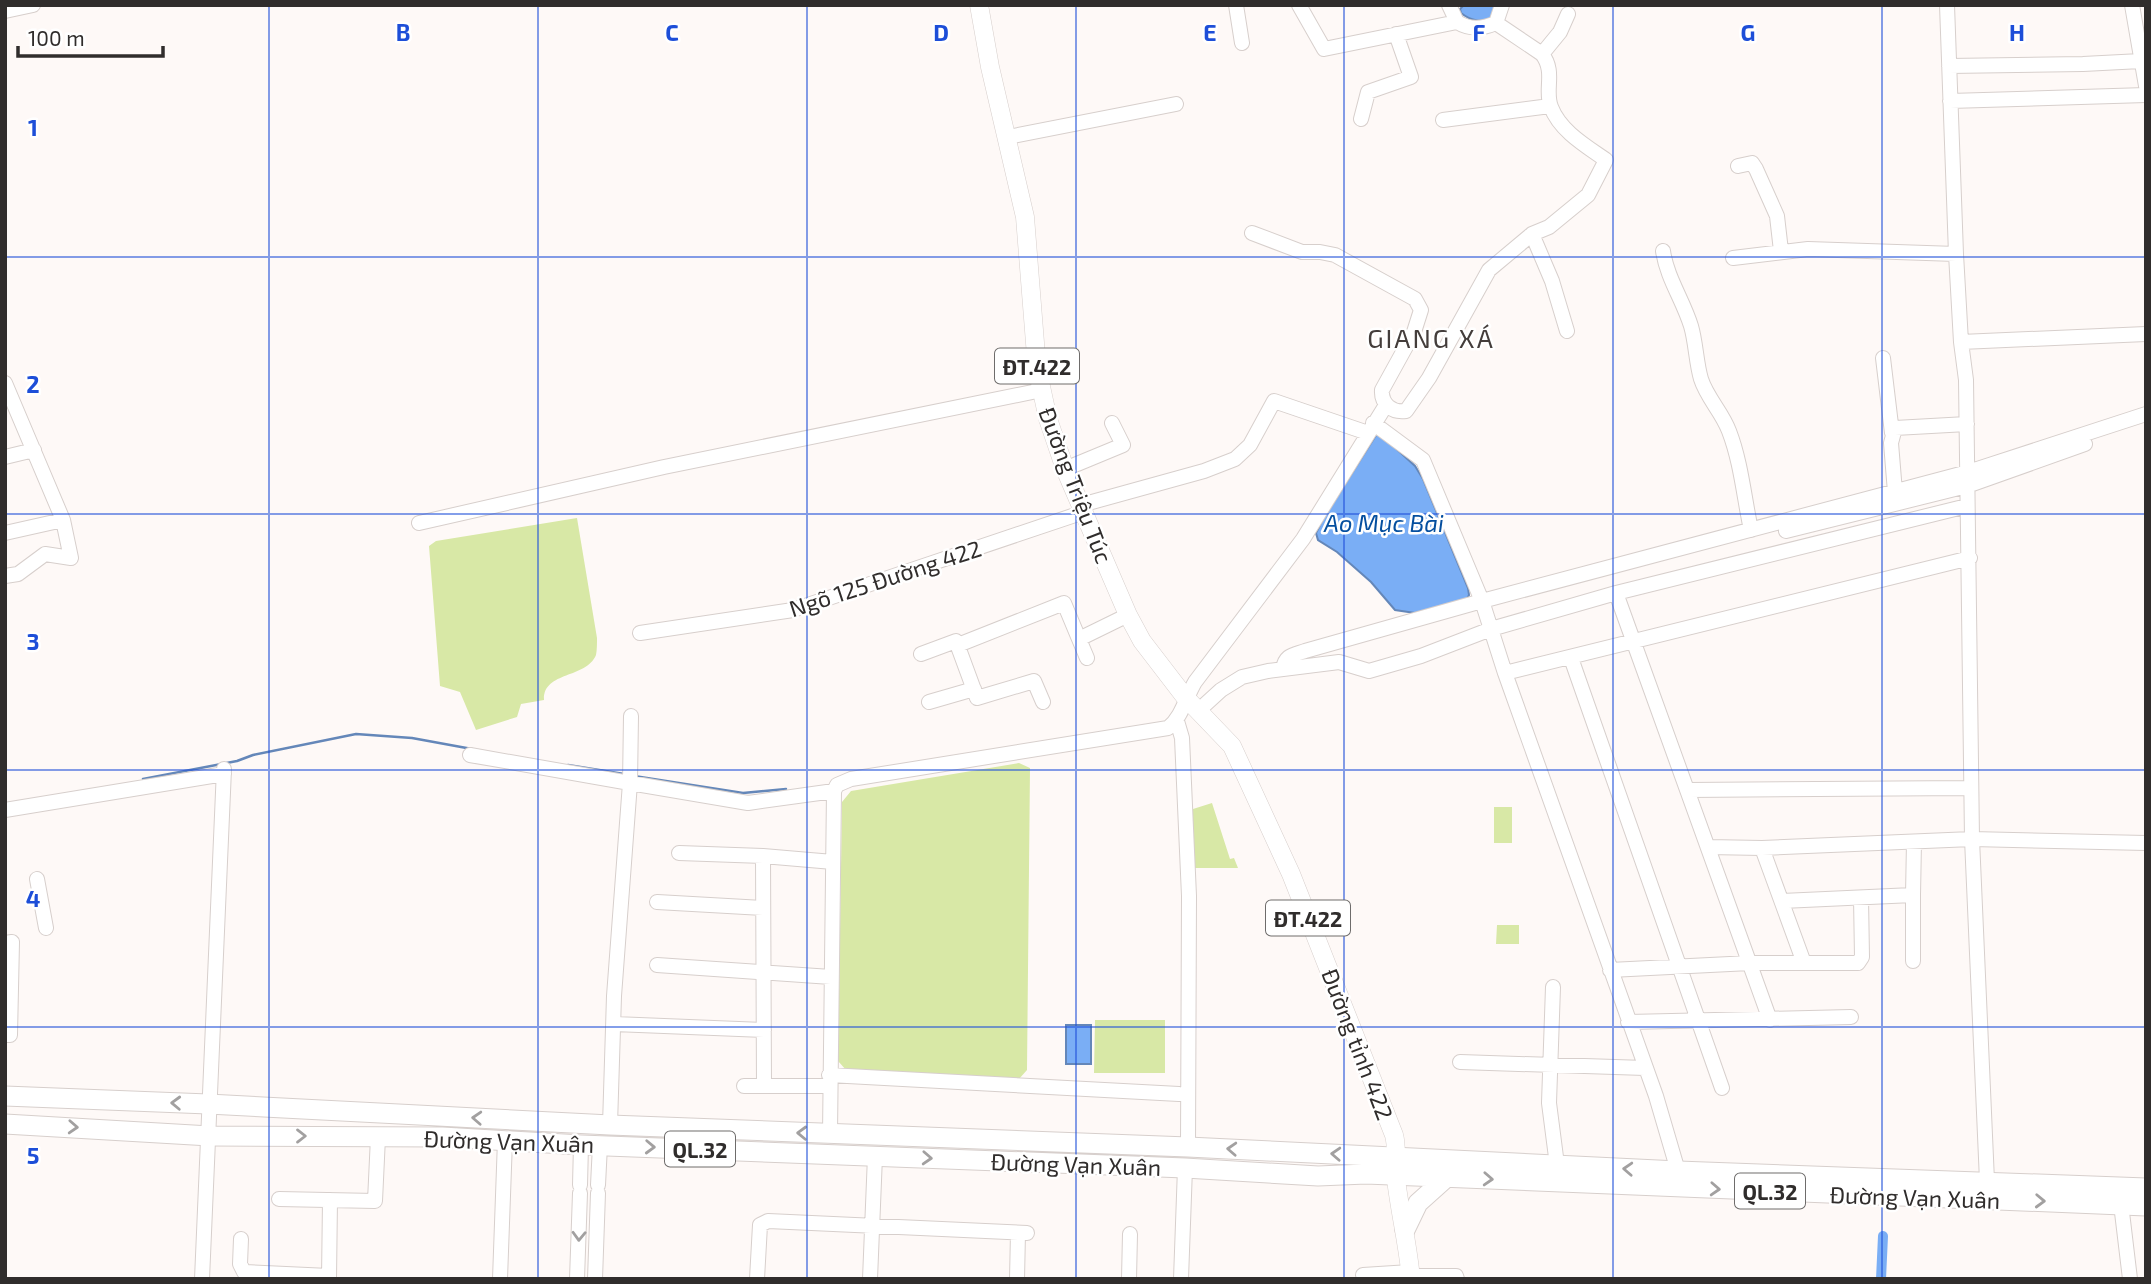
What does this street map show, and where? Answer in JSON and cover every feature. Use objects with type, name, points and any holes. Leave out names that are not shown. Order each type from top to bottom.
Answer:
[{"type":"highway","name":"Đường Vạn Xuân","points":[[5,1096],[830,1135],[1184,1147],[1395,1166],[1557,1165],[1678,1171],[2146,1206]]},
{"type":"highway","name":"Đường Vạn Xuân","points":[[5,1124],[210,1136],[505,1140],[1185,1168],[1318,1176],[1395,1166],[1447,1177],[1842,1185],[1987,1181],[2146,1188]]},
{"type":"highway","points":[[1009,1141],[1009,1162]]},
{"type":"highway","points":[[1405,1230],[1418,1203],[1447,1177]]},
{"type":"main road","name":"Đường Triệu Túc","points":[[979,5],[990,67],[1025,217],[1037,368],[1048,419],[1065,469],[1128,615],[1142,641],[1185,697]]},
{"type":"main road","name":"Đường tỉnh 422","points":[[1185,697],[1232,746],[1291,874],[1394,1135],[1395,1166]]},
{"type":"main road","name":"ĐT.422","points":[[1395,1166],[1410,1275]]},
{"type":"street","points":[[5,11],[33,5]]},
{"type":"street","points":[[1236,5],[1242,43]]},
{"type":"street","points":[[1299,5],[1324,49],[1457,22]]},
{"type":"street","points":[[1449,5],[1457,22],[1466,27],[1479,28],[1496,23]]},
{"type":"street","points":[[1496,23],[1502,5]]},
{"type":"street","points":[[1947,5],[1956,254],[1966,380],[1972,839],[1987,1181]]},
{"type":"street","points":[[2132,5],[2146,86]]},
{"type":"street","points":[[1542,54],[1560,32],[1568,14]]},
{"type":"street","points":[[1252,233],[1302,252],[1320,252],[1335,256],[1415,299],[1421,310],[1414,332],[1382,390],[1382,399],[1386,405],[1398,412],[1406,411],[1429,378],[1489,270],[1532,234],[1549,227],[1588,195],[1606,160],[1570,134],[1550,106],[1548,61],[1542,54],[1496,23]]},
{"type":"street","points":[[1361,119],[1368,92],[1411,77],[1396,34]]},
{"type":"street","points":[[1949,66],[2141,61]]},
{"type":"street","points":[[1950,101],[2146,95]]},
{"type":"street","points":[[1008,137],[1176,104]]},
{"type":"street","points":[[1443,120],[1550,106]]},
{"type":"street","points":[[1738,166],[1752,163],[1756,169],[1777,216],[1781,251]]},
{"type":"street","points":[[1532,234],[1552,281],[1567,331]]},
{"type":"street","points":[[1733,258],[1808,249],[1956,254]]},
{"type":"street","points":[[1663,251],[1665,267],[1691,327],[1705,389],[1721,412],[1729,430],[1751,530]]},
{"type":"street","points":[[1961,342],[2146,334]]},
{"type":"street","points":[[1883,358],[1892,433],[1891,455],[1895,492]]},
{"type":"street","points":[[5,576],[18,574],[45,554],[71,558],[63,520],[6,386]]},
{"type":"street","points":[[419,523],[655,469],[1042,390]]},
{"type":"street","name":"Ngõ 125 Đường 422","points":[[639,633],[793,610],[1083,509],[1204,471],[1235,459],[1250,445],[1274,401],[1371,428]]},
{"type":"street","points":[[1184,1147],[1179,1094],[1180,897],[1172,724],[1185,697],[1303,539],[1386,405]]},
{"type":"street","points":[[1283,669],[1284,659],[1288,657],[1482,601],[1895,492],[1968,479],[2146,414]]},
{"type":"street","points":[[1065,469],[1123,445],[1112,423]]},
{"type":"street","points":[[1734,544],[1968,479],[2146,423]]},
{"type":"street","points":[[1892,433],[1899,427],[1967,424]]},
{"type":"street","points":[[1371,428],[1423,460],[1482,601],[1505,673],[1656,1096],[1678,1171]]},
{"type":"street","points":[[5,457],[34,450]]},
{"type":"street","points":[[1198,711],[1221,690],[1242,677],[1339,662],[1369,671],[1421,656],[1491,629],[1616,593],[1967,506]]},
{"type":"street","points":[[5,533],[63,520]]},
{"type":"street","points":[[1505,673],[1970,558]]},
{"type":"street","points":[[1616,593],[1770,1020]]},
{"type":"street","points":[[958,645],[1064,603],[1087,658]]},
{"type":"street","points":[[1079,639],[1128,615]]},
{"type":"street","points":[[921,654],[956,641],[978,698],[1034,681],[1043,702]]},
{"type":"street","points":[[1332,644],[1339,662]]},
{"type":"street","points":[[1571,658],[1722,1088]]},
{"type":"street","points":[[929,702],[974,688]]},
{"type":"street","points":[[610,1125],[630,783],[631,716]]},
{"type":"street","points":[[830,1135],[834,791],[837,785],[851,779],[1172,724]]},
{"type":"street","points":[[1172,724],[1182,738],[1189,896],[1184,1147]]},
{"type":"street","points":[[470,755],[748,803],[834,791]]},
{"type":"street","points":[[5,810],[224,771],[202,1279]]},
{"type":"street","points":[[1688,790],[1971,788]]},
{"type":"street","points":[[1708,847],[1762,848],[1972,839],[2146,843]]},
{"type":"street","points":[[1913,961],[1914,842]]},
{"type":"street","points":[[1762,848],[1804,963]]},
{"type":"street","points":[[679,853],[833,862]]},
{"type":"street","points":[[763,856],[764,1086]]},
{"type":"street","points":[[37,879],[46,928]]},
{"type":"street","points":[[1782,901],[1913,895]]},
{"type":"street","points":[[1610,970],[1750,963],[1855,964],[1860,961],[1861,898]]},
{"type":"street","points":[[657,901],[763,908]]},
{"type":"street","points":[[5,1035],[10,1035],[10,939]]},
{"type":"street","points":[[657,965],[831,977]]},
{"type":"street","points":[[1553,988],[1549,1103],[1557,1165]]},
{"type":"street","points":[[1628,1022],[1851,1017]]},
{"type":"street","points":[[614,1024],[764,1030]]},
{"type":"street","points":[[1460,1062],[1645,1068]]},
{"type":"street","points":[[744,1086],[829,1081],[1179,1094]]},
{"type":"street","points":[[279,1199],[375,1201],[378,1137]]},
{"type":"street","points":[[500,1279],[505,1140]]},
{"type":"street","points":[[578,1279],[580,1189],[590,1145]]},
{"type":"street","points":[[590,1145],[598,1189],[595,1279]]},
{"type":"street","points":[[870,1279],[875,1156]]},
{"type":"street","points":[[1181,1279],[1185,1168]]},
{"type":"street","points":[[241,1239],[240,1264],[244,1272],[329,1277],[330,1200]]},
{"type":"street","points":[[2121,1204],[2130,1279]]},
{"type":"street","points":[[757,1279],[758,1241],[763,1223],[787,1221],[1023,1233],[1017,1279]]},
{"type":"street","points":[[1129,1279],[1130,1234]]},
{"type":"street","points":[[1363,1275],[1456,1276],[1457,1279]]},
{"type":"green space","points":[[577,518],[597,638],[596,655],[584,668],[550,684],[544,700],[521,704],[517,717],[476,730],[460,692],[440,686],[429,546],[436,541]]},
{"type":"green space","points":[[1019,763],[1030,768],[1027,1070],[1019,1079],[847,1071],[838,1061],[842,802],[851,791]]},
{"type":"green space","points":[[1212,803],[1230,859],[1234,858],[1238,868],[1192,868],[1193,809]]},
{"type":"green space","points":[[1494,807],[1512,807],[1512,843],[1494,843]]},
{"type":"green space","points":[[1497,925],[1519,925],[1519,944],[1496,944]]},
{"type":"green space","points":[[1095,1020],[1165,1020],[1165,1073],[1094,1073]]},
{"type":"water","points":[[1464,5],[1497,5],[1493,20],[1484,21],[1461,13],[1460,9]]},
{"type":"water","name":"Ao Mục Bài","points":[[1378,432],[1415,466],[1423,479],[1468,588],[1467,599],[1415,613],[1395,610],[1371,582],[1337,552],[1318,540],[1316,533],[1323,519]]},
{"type":"water","points":[[1066,1025],[1091,1025],[1091,1064],[1066,1064]]},
{"type":"waterway","points":[[143,779],[356,734],[412,738],[472,749]]},
{"type":"waterway","points":[[568,765],[624,774]]},
{"type":"waterway","points":[[634,776],[743,793],[786,789]]},
{"type":"waterway","points":[[1881,1279],[1883,1236]]},
{"type":"district","name":"GIANG XÁ","points":[[1431,337]]}]
